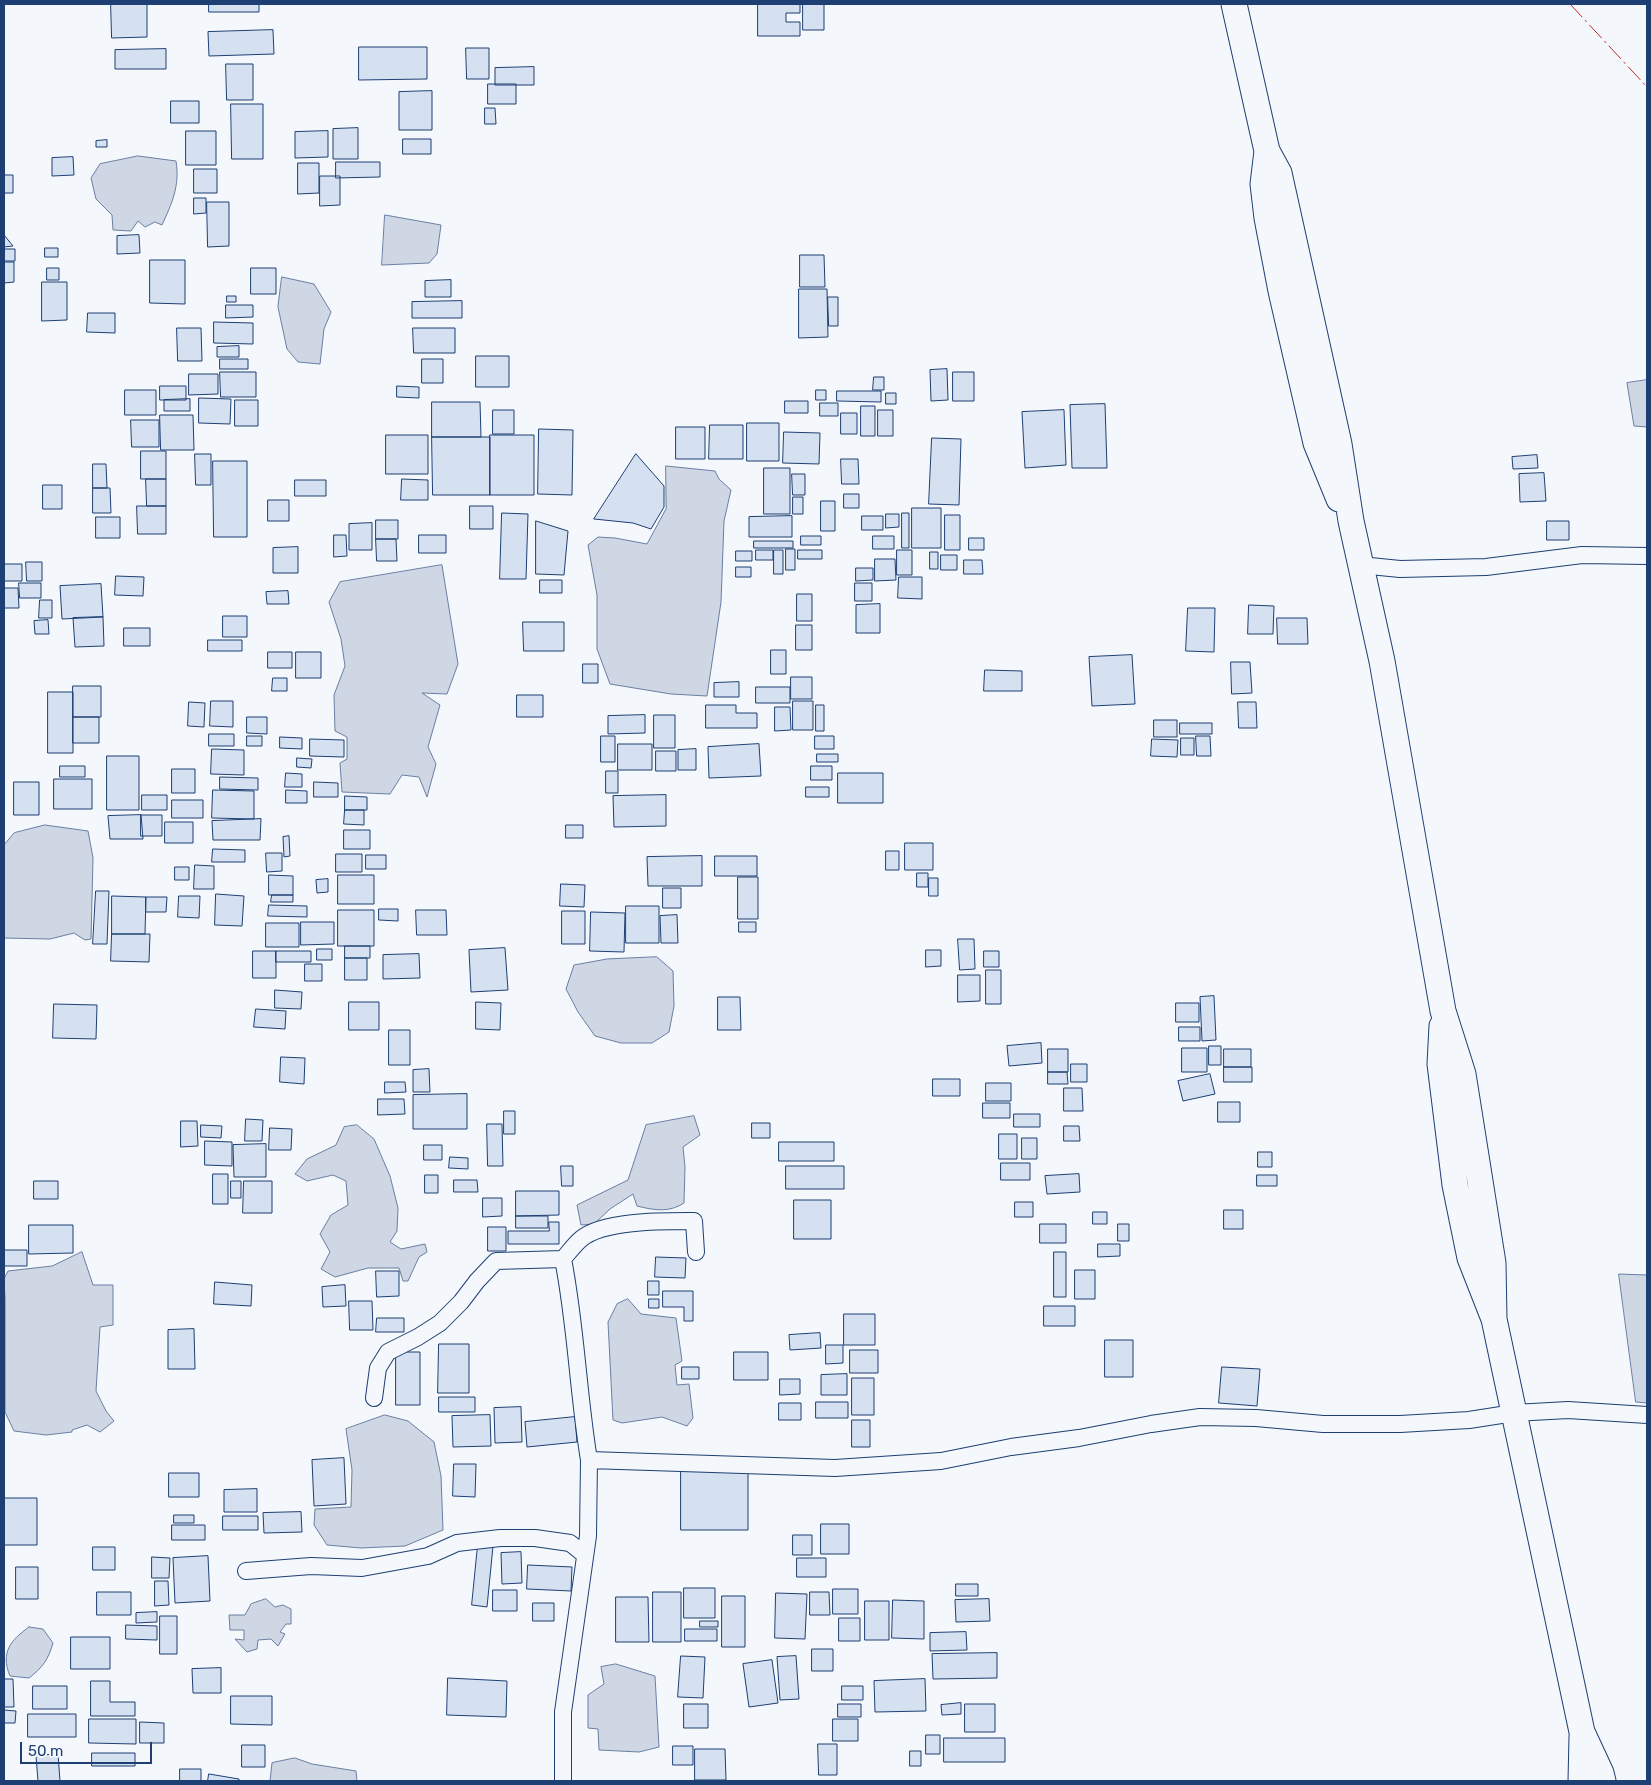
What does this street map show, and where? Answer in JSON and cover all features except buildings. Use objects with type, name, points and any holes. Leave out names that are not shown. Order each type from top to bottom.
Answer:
[{"type":"main road","points":[[1234,4],[1267,151],[1263,184],[1267,218],[1281,291],[1316,443],[1333,488],[1351,522],[1382,662],[1444,1011],[1463,1074],[1493,1263],[1494,1319],[1582,1732],[1603,1781]]},
{"type":"main road","points":[[1581,1781],[1582,1732]]},
{"type":"street","points":[[1360,565],[1400,569],[1486,567],[1582,555],[1647,556]]},
{"type":"street","points":[[374,1398],[378,1368],[388,1352],[418,1337],[440,1323],[461,1302],[496,1261],[563,1259],[582,1238],[604,1227],[668,1221],[694,1221],[696,1252]]},
{"type":"street","points":[[563,1259],[577,1347],[589,1460],[588,1536],[563,1712],[563,1781]]},
{"type":"street","points":[[589,1460],[834,1468],[941,1460],[1012,1447],[1079,1438],[1151,1424],[1200,1418],[1256,1418],[1323,1424],[1400,1424],[1469,1420],[1514,1413],[1568,1410],[1647,1415]]},
{"type":"street","points":[[246,1571],[311,1566],[362,1568],[428,1556],[457,1544],[500,1538],[535,1538],[570,1544],[585,1555]]},
{"type":"shaded area","points":[[138,156],[176,161],[177,178],[172,202],[162,225],[155,222],[145,227],[138,221],[131,231],[113,230],[112,215],[96,199],[91,178],[100,164]]},
{"type":"shaded area","points":[[385,215],[441,225],[437,254],[429,263],[382,265]]},
{"type":"shaded area","points":[[282,277],[314,284],[331,312],[324,329],[320,364],[298,362],[287,349],[278,307]]},
{"type":"shaded area","points":[[1647,380],[1647,427],[1634,426],[1627,383]]},
{"type":"shaded area","points":[[666,466],[715,471],[719,479],[731,490],[724,521],[721,602],[707,696],[671,694],[610,684],[597,649],[597,595],[588,545],[598,537],[647,544],[666,509]]},
{"type":"shaded area","points":[[442,565],[458,664],[447,694],[422,693],[440,705],[428,747],[436,764],[427,797],[419,777],[402,775],[390,794],[342,792],[340,763],[347,759],[347,737],[335,731],[334,695],[345,666],[341,639],[329,602],[340,582]]},
{"type":"shaded area","points":[[45,825],[88,831],[93,858],[91,939],[85,940],[74,933],[50,939],[4,938],[4,845],[14,833]]},
{"type":"shaded area","points":[[657,957],[673,971],[674,1006],[669,1032],[652,1043],[621,1043],[595,1036],[578,1012],[566,989],[574,965],[607,959]]},
{"type":"shaded area","points":[[694,1116],[700,1135],[683,1147],[685,1167],[684,1203],[673,1208],[649,1209],[637,1206],[633,1194],[610,1209],[594,1224],[581,1225],[577,1205],[628,1180],[646,1125]]},
{"type":"shaded area","points":[[357,1125],[374,1139],[390,1176],[398,1208],[397,1231],[390,1242],[401,1249],[425,1244],[427,1252],[419,1257],[408,1281],[403,1281],[399,1268],[368,1268],[335,1277],[321,1269],[330,1252],[320,1234],[331,1215],[348,1205],[346,1181],[333,1175],[307,1181],[295,1174],[307,1159],[336,1145],[344,1127]]},
{"type":"shaded area","points":[[82,1252],[93,1285],[113,1285],[113,1325],[100,1327],[96,1391],[106,1411],[114,1421],[100,1432],[87,1425],[72,1430],[72,1432],[46,1435],[14,1431],[5,1412],[4,1279],[8,1271],[52,1266]]},
{"type":"shaded area","points":[[1619,1274],[1647,1275],[1647,1403],[1636,1402]]},
{"type":"shaded area","points":[[628,1299],[641,1314],[676,1318],[682,1361],[675,1365],[677,1385],[689,1384],[693,1418],[687,1426],[662,1417],[622,1423],[613,1420],[608,1322],[617,1304]]},
{"type":"shaded area","points":[[385,1415],[408,1421],[434,1442],[441,1476],[443,1530],[405,1546],[361,1548],[327,1545],[314,1525],[315,1509],[351,1507],[352,1470],[346,1429]]},
{"type":"shaded area","points":[[266,1599],[275,1607],[283,1605],[291,1609],[291,1624],[286,1624],[280,1632],[285,1634],[278,1646],[271,1639],[258,1640],[257,1649],[247,1652],[235,1639],[244,1640],[244,1630],[230,1630],[229,1615],[245,1615],[251,1604]]},
{"type":"shaded area","points":[[29,1627],[43,1629],[53,1643],[49,1654],[41,1667],[29,1678],[10,1676],[6,1660],[9,1647]]},
{"type":"shaded area","points":[[616,1664],[655,1676],[659,1747],[639,1752],[599,1750],[598,1729],[588,1728],[588,1695],[604,1684],[601,1667]]},
{"type":"shaded area","points":[[295,1758],[312,1764],[356,1771],[357,1781],[270,1781],[272,1763]]},
{"type":"power","points":[[1570,4],[1647,87]]}]
